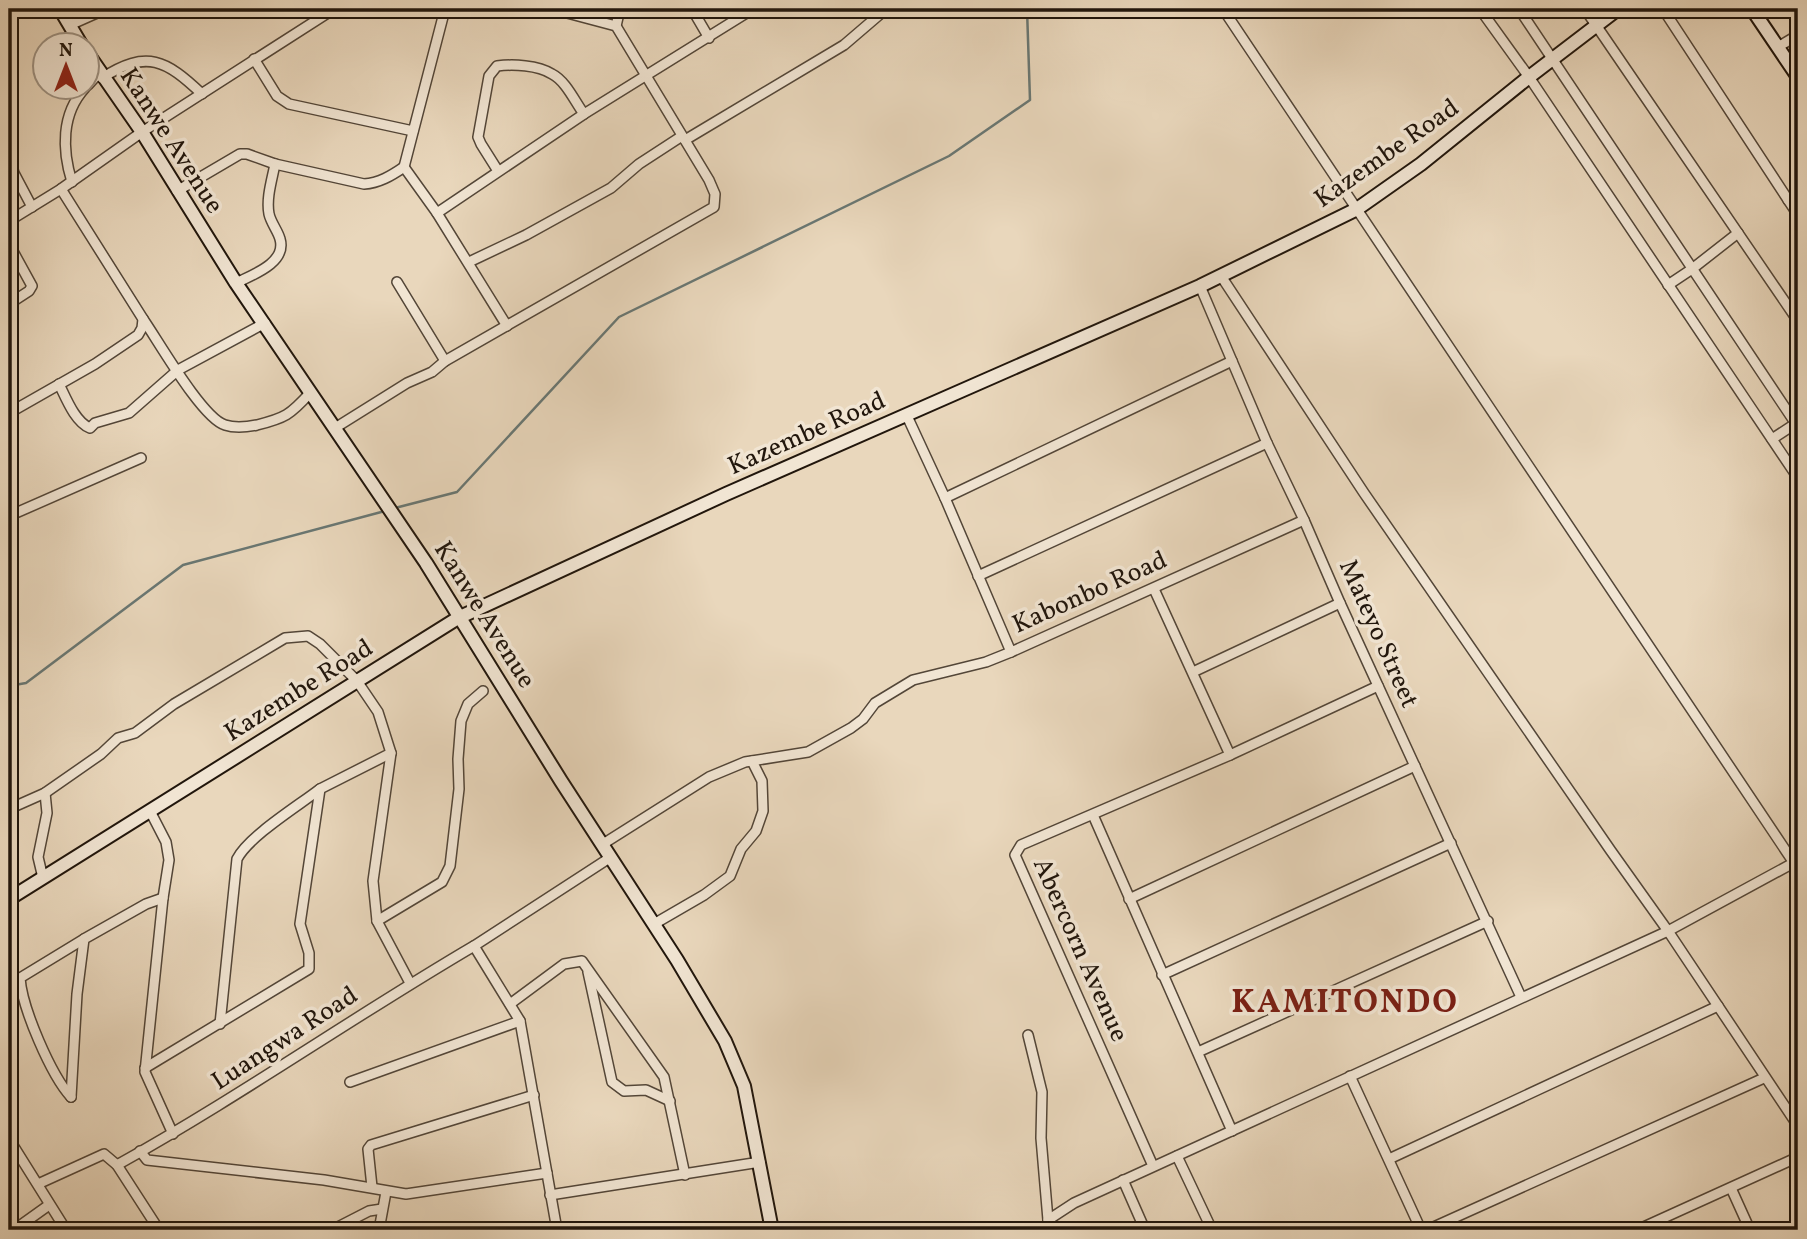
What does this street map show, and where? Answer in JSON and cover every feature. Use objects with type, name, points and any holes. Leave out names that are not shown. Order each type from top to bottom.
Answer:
[{"type":"main road","points":[[60,9],[74,32]]},
{"type":"main road","name":"Kazembe Road","points":[[9,900],[458,618],[726,494],[1221,276],[1357,209],[1422,164],[1618,9]]},
{"type":"main road","points":[[1752,9],[1798,77]]},
{"type":"main road","name":"Kanwe Avenue","points":[[102,78],[142,132],[236,282],[426,564],[725,1041],[744,1086],[761,1162],[772,1230]]},
{"type":"street","points":[[70,25],[106,9]]},
{"type":"street","points":[[9,221],[334,9]]},
{"type":"street","points":[[177,191],[240,154],[364,184],[390,177],[404,167],[444,9]]},
{"type":"street","points":[[335,428],[407,383],[432,372],[445,361],[714,206],[715,194],[709,180],[616,26],[555,9]]},
{"type":"street","points":[[616,26],[620,9]]},
{"type":"street","points":[[692,9],[709,38]]},
{"type":"street","points":[[469,262],[526,235],[611,188],[639,164],[844,46],[886,9]]},
{"type":"street","points":[[1048,1220],[1068,1207],[1153,1166],[1668,931],[1797,864],[1223,9]]},
{"type":"street","points":[[1480,9],[1529,77],[1798,478]]},
{"type":"street","points":[[1519,9],[1797,423],[1772,439]]},
{"type":"street","points":[[1585,9],[1798,321]]},
{"type":"street","points":[[1663,9],[1798,215]]},
{"type":"street","points":[[437,213],[584,114],[709,38],[746,11]]},
{"type":"street","points":[[1779,47],[1798,35]]},
{"type":"street","points":[[254,59],[277,96],[289,104],[414,131]]},
{"type":"street","points":[[102,74],[128,64],[155,63],[170,66],[201,94]]},
{"type":"street","points":[[498,171],[478,136],[489,76],[497,66],[513,64],[551,73],[560,80],[584,114]]},
{"type":"street","points":[[72,182],[64,149],[65,129],[76,102]]},
{"type":"street","points":[[9,157],[14,173],[32,207]]},
{"type":"street","points":[[236,282],[273,262],[281,249],[268,207],[275,164]]},
{"type":"street","points":[[404,167],[469,262],[507,326]]},
{"type":"street","points":[[61,189],[143,319],[207,411],[226,426],[250,427],[272,422],[294,411],[310,393]]},
{"type":"street","points":[[1788,200],[1798,193]]},
{"type":"street","points":[[1668,285],[1738,233]]},
{"type":"street","points":[[9,244],[32,286],[9,304]]},
{"type":"street","points":[[1221,276],[1364,493],[1668,931],[1798,1126]]},
{"type":"street","points":[[397,282],[445,361]]},
{"type":"street","name":"Mateyo Street","points":[[1199,286],[1267,443],[1521,997]]},
{"type":"street","points":[[9,413],[95,364],[138,335],[143,319]]},
{"type":"street","points":[[59,384],[80,421],[90,428],[95,423],[132,411],[178,370],[265,323]]},
{"type":"street","points":[[945,498],[1232,361]]},
{"type":"street","name":"Kabonbo Road","points":[[907,416],[1011,652],[1304,520]]},
{"type":"street","points":[[978,576],[1267,443]]},
{"type":"street","points":[[9,516],[141,458]]},
{"type":"street","points":[[1154,589],[1230,755]]},
{"type":"street","points":[[1193,672],[1340,603]]},
{"type":"street","points":[[9,809],[45,793],[101,754],[118,738],[135,733],[174,704],[285,638],[308,636],[358,681],[378,712],[391,753],[373,881],[377,921],[410,983]]},
{"type":"street","points":[[603,844],[702,781],[735,766],[808,752],[851,728],[863,719],[875,703],[913,680],[986,662],[1011,652]]},
{"type":"street","name":"Abercorn Avenue","points":[[1153,1166],[1015,855],[1021,845],[1230,755],[1378,686]]},
{"type":"street","points":[[377,921],[432,889],[447,875],[459,789],[461,721],[468,704],[483,691]]},
{"type":"street","points":[[220,1024],[237,859],[241,852],[320,789],[391,753]]},
{"type":"street","points":[[654,924],[704,895],[730,876],[741,849],[756,831],[764,811],[762,781],[752,761]]},
{"type":"street","points":[[1129,899],[1415,766]]},
{"type":"street","points":[[145,1068],[309,969],[309,953],[300,924],[320,789]]},
{"type":"street","points":[[43,878],[38,857],[47,813],[45,793]]},
{"type":"street","points":[[150,811],[166,842],[169,854],[145,1068],[150,1086],[173,1134]]},
{"type":"street","points":[[1093,815],[1232,1131]]},
{"type":"street","points":[[1162,975],[1451,843]]},
{"type":"street","name":"Luangwa Road","points":[[117,1165],[258,1082],[611,856]]},
{"type":"street","points":[[84,939],[71,1097],[40,1042],[20,991],[20,978],[84,939],[146,904],[163,898]]},
{"type":"street","points":[[1198,1052],[1488,921]]},
{"type":"street","points":[[474,946],[520,1021],[558,1230]]},
{"type":"street","points":[[510,1004],[564,964],[582,961],[661,1070],[685,1175]]},
{"type":"street","points":[[586,966],[610,1078],[624,1091],[646,1090],[670,1101]]},
{"type":"street","points":[[1390,1159],[1718,1006]]},
{"type":"street","points":[[350,1082],[520,1021]]},
{"type":"street","points":[[1028,1035],[1042,1092],[1041,1138],[1050,1230]]},
{"type":"street","points":[[1350,1076],[1421,1230]]},
{"type":"street","points":[[1427,1230],[1764,1078]]},
{"type":"street","points":[[372,1187],[369,1146],[534,1096]]},
{"type":"street","points":[[9,1139],[66,1230]]},
{"type":"street","points":[[140,1151],[147,1160],[269,1173],[406,1194],[427,1193],[547,1173]]},
{"type":"street","points":[[38,1184],[104,1154],[117,1165],[159,1230]]},
{"type":"street","points":[[1177,1156],[1212,1230]]},
{"type":"street","points":[[1637,1230],[1648,1228],[1798,1157]]},
{"type":"street","points":[[550,1195],[761,1162]]},
{"type":"street","points":[[1123,1180],[1145,1230]]},
{"type":"street","points":[[1731,1188],[1750,1230]]},
{"type":"street","points":[[379,1230],[386,1192]]},
{"type":"street","points":[[14,1230],[49,1206]]},
{"type":"street","points":[[332,1230],[369,1212],[382,1209]]},
{"type":"waterway","points":[[395,508],[457,492],[619,317],[949,156],[1030,100],[1027,9]]},
{"type":"waterway","points":[[9,686],[26,683],[183,565],[385,511]]},
{"type":"district","name":"KAMITONDO","points":[[1345,1004]]}]
